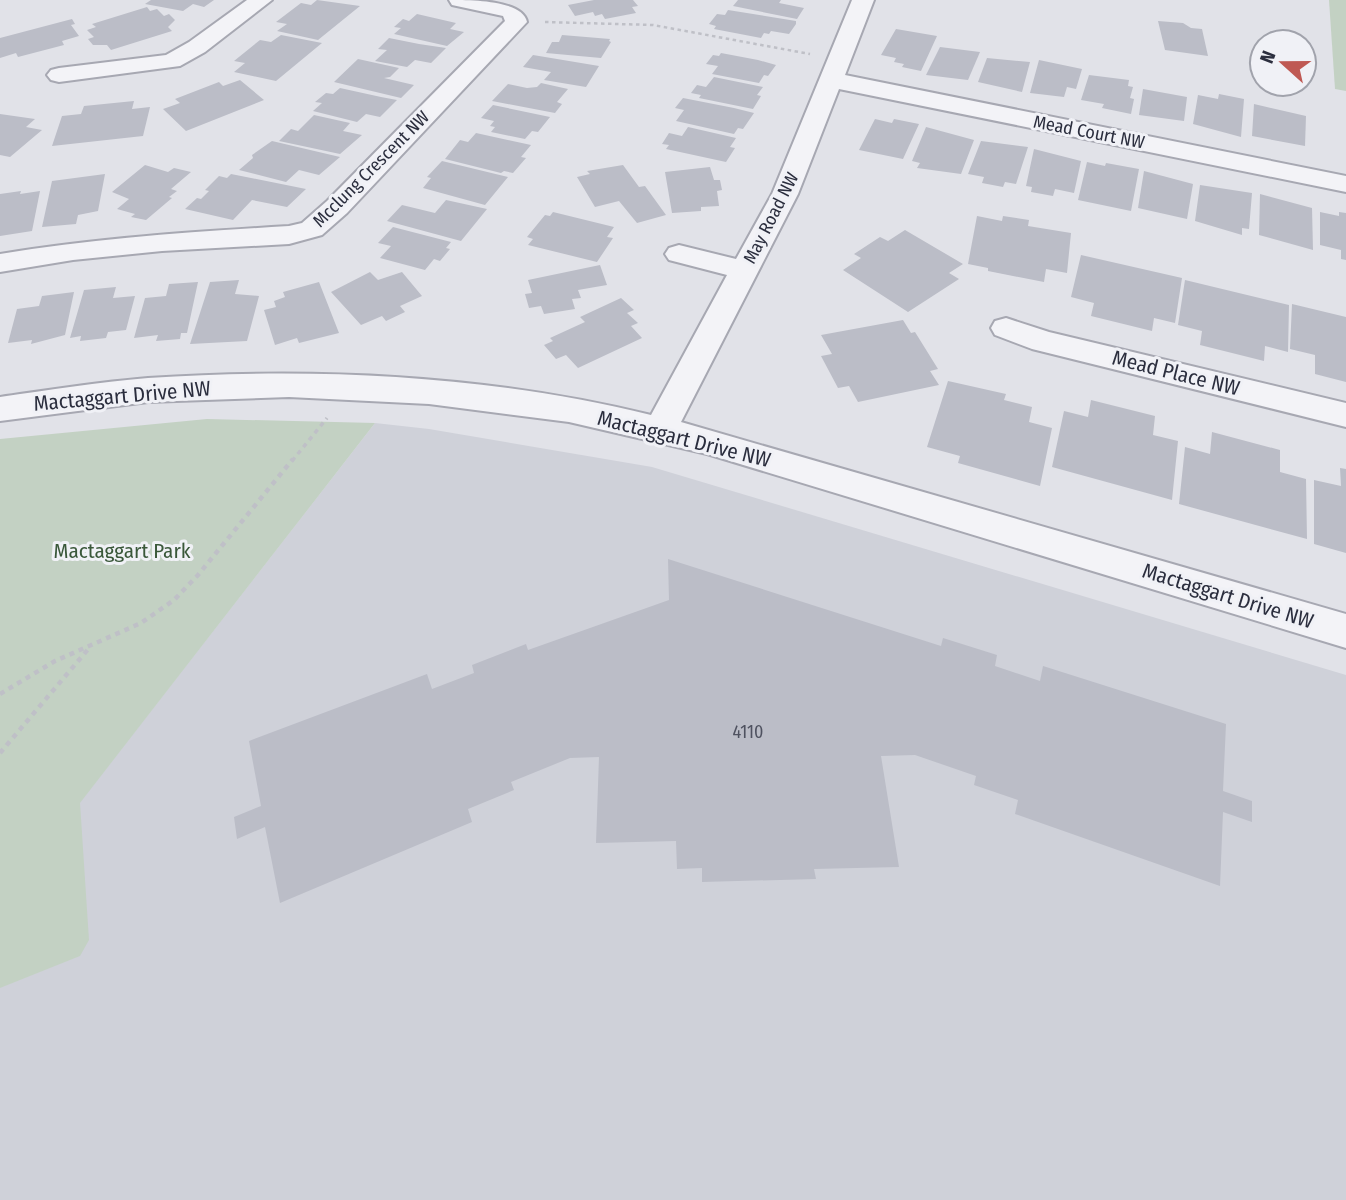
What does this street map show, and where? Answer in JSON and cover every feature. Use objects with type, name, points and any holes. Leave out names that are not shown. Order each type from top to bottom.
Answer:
[{"type":"street","points":[[59,75],[172,61],[197,47],[261,0]]},
{"type":"street","points":[[460,0],[510,11],[515,14],[516,22]]},
{"type":"street","name":"May Road NW","points":[[660,429],[785,194],[835,70],[856,1]]},
{"type":"street","name":"Mcclung Crescent NW","points":[[0,263],[73,251],[162,242],[289,235],[312,229],[337,207],[516,22]]},
{"type":"street","name":"Mead Court NW","points":[[835,70],[1346,184]]},
{"type":"street","points":[[679,254],[744,270]]},
{"type":"street","name":"Mead Place NW","points":[[1006,328],[1043,341],[1346,415]]},
{"type":"street","name":"Mactaggart Drive NW","points":[[0,409],[146,391],[306,386],[422,392],[497,400],[660,429],[1346,631]]},
{"type":"path","points":[[516,22],[663,26],[835,70]]},
{"type":"path","points":[[0,694],[26,676],[141,623],[174,600],[198,575],[329,415]]},
{"type":"path","points":[[0,753],[92,645]]},
{"type":"shaded area","points":[[375,423],[429,429],[652,467],[1346,675],[1346,1200],[0,1200],[0,905]]},
{"type":"green space","points":[[1329,0],[1346,0],[1346,91],[1335,89]]},
{"type":"green space","name":"Mactaggart Park","points":[[207,419],[375,423],[80,803],[89,940],[80,956],[0,988],[0,439]]},
{"type":"building","points":[[151,0],[214,0],[204,7],[193,4],[183,11],[145,4]]},
{"type":"building","points":[[317,0],[360,6],[318,40],[277,31],[287,24],[276,22],[301,3],[311,5]]},
{"type":"building","points":[[594,0],[633,0],[638,6],[632,7],[636,13],[605,19],[602,14],[595,16],[593,12],[575,16],[568,5]]},
{"type":"building","points":[[738,0],[781,0],[779,3],[804,8],[797,19],[733,6]]},
{"type":"building","points":[[147,7],[150,11],[157,9],[164,16],[169,14],[175,20],[168,27],[172,31],[111,50],[107,45],[93,45],[88,39],[94,37],[87,30],[96,27],[92,24]]},
{"type":"building","points":[[728,10],[796,21],[796,24],[789,34],[771,31],[769,34],[764,33],[761,38],[714,29],[716,26],[709,24],[717,14],[725,15]]},
{"type":"building","points":[[417,14],[456,23],[450,29],[464,32],[447,46],[394,34],[401,28],[394,27],[403,19],[409,21]]},
{"type":"building","points":[[72,19],[75,24],[71,25],[79,36],[62,41],[64,45],[18,57],[16,53],[0,58],[0,38]]},
{"type":"building","points":[[1158,21],[1183,23],[1191,28],[1202,29],[1208,56],[1165,50]]},
{"type":"building","points":[[896,29],[937,36],[921,71],[902,67],[904,64],[894,62],[896,58],[881,55]]},
{"type":"building","points":[[281,35],[322,43],[276,81],[234,72],[245,63],[234,61],[260,40],[271,42]]},
{"type":"building","points":[[562,35],[610,39],[611,42],[601,58],[546,53],[552,42],[559,42]]},
{"type":"building","points":[[389,38],[446,48],[431,63],[415,60],[407,67],[375,61],[387,50],[378,49]]},
{"type":"building","points":[[940,47],[980,52],[968,80],[926,75]]},
{"type":"building","points":[[721,53],[776,65],[759,83],[712,74],[718,66],[706,64],[713,55],[719,56]]},
{"type":"building","points":[[533,55],[599,66],[586,87],[544,80],[551,72],[523,67]]},
{"type":"building","points":[[987,58],[1030,62],[1022,92],[978,82]]},
{"type":"building","points":[[358,59],[399,68],[390,77],[384,78],[414,85],[401,98],[334,82]]},
{"type":"building","points":[[1039,60],[1082,69],[1076,89],[1067,87],[1064,97],[1030,93]]},
{"type":"building","points":[[1089,75],[1129,80],[1128,86],[1133,87],[1130,98],[1134,99],[1131,114],[1102,108],[1104,104],[1081,100]]},
{"type":"building","points":[[714,77],[763,87],[757,95],[761,96],[753,109],[699,98],[701,95],[691,93],[697,85],[706,87]]},
{"type":"building","points":[[240,80],[264,100],[186,131],[163,109],[180,103],[175,99],[219,82],[223,86]]},
{"type":"building","points":[[541,83],[568,89],[557,102],[562,104],[555,113],[492,101],[508,84],[527,88],[537,87]]},
{"type":"building","points":[[340,88],[397,100],[380,117],[366,114],[357,122],[313,111],[322,103],[315,102],[326,93],[333,94]]},
{"type":"building","points":[[1143,89],[1187,97],[1184,121],[1139,115]]},
{"type":"building","points":[[1219,94],[1244,99],[1241,137],[1193,124],[1198,95],[1218,99]]},
{"type":"building","points":[[683,98],[754,113],[743,129],[738,128],[734,134],[676,121],[684,110],[675,108]]},
{"type":"building","points":[[134,101],[132,109],[150,107],[143,136],[52,146],[62,116],[81,114],[84,106]]},
{"type":"building","points":[[1254,104],[1306,116],[1305,146],[1252,136]]},
{"type":"building","points":[[493,105],[550,117],[538,132],[532,131],[525,139],[491,132],[495,127],[490,126],[494,121],[481,118]]},
{"type":"building","points":[[0,114],[35,119],[26,127],[42,130],[10,157],[0,155]]},
{"type":"building","points":[[314,115],[350,123],[343,131],[362,135],[340,154],[279,141],[291,129],[298,131]]},
{"type":"building","points":[[875,119],[892,123],[894,119],[919,124],[903,159],[859,150]]},
{"type":"building","points":[[688,127],[736,138],[730,147],[735,148],[726,162],[666,149],[669,145],[662,144],[669,133],[682,136]]},
{"type":"building","points":[[926,127],[974,140],[961,174],[917,168],[920,163],[912,161]]},
{"type":"building","points":[[476,133],[531,145],[521,157],[526,158],[513,173],[501,173],[445,159],[460,140],[468,142]]},
{"type":"building","points":[[272,141],[340,157],[319,175],[299,170],[286,182],[239,170],[253,158],[252,155]]},
{"type":"building","points":[[981,141],[1028,147],[1016,184],[1005,182],[1003,187],[982,183],[984,177],[968,174]]},
{"type":"building","points":[[1034,149],[1081,161],[1074,193],[1055,189],[1053,196],[1031,192],[1032,187],[1026,186]]},
{"type":"building","points":[[442,161],[508,177],[485,205],[423,188],[431,178],[427,177]]},
{"type":"building","points":[[1087,162],[1139,169],[1131,211],[1078,200]]},
{"type":"building","points":[[145,165],[168,172],[174,168],[191,172],[171,189],[177,191],[169,197],[172,198],[146,220],[131,217],[135,214],[117,209],[129,199],[112,192]]},
{"type":"building","points":[[623,165],[639,187],[645,186],[666,215],[637,223],[619,201],[595,207],[577,177],[590,174],[587,171]]},
{"type":"building","points":[[710,167],[714,180],[720,180],[722,190],[717,191],[719,206],[701,207],[701,211],[672,213],[665,172]]},
{"type":"building","points":[[1144,171],[1193,184],[1187,219],[1138,208]]},
{"type":"building","points":[[105,174],[98,211],[78,215],[76,224],[42,227],[52,181]]},
{"type":"building","points":[[231,174],[306,189],[287,207],[252,200],[233,220],[185,209],[197,198],[201,199],[209,191],[205,190],[219,176],[227,178]]},
{"type":"building","points":[[1200,185],[1252,193],[1249,229],[1242,228],[1242,235],[1195,221]]},
{"type":"building","points":[[21,191],[20,194],[40,191],[32,231],[0,236],[0,194]]},
{"type":"building","points":[[1260,194],[1312,208],[1313,250],[1259,235]]},
{"type":"building","points":[[446,200],[487,209],[461,241],[387,221],[402,205],[435,213]]},
{"type":"building","points":[[553,212],[614,227],[607,237],[613,238],[597,262],[528,245],[533,239],[527,237],[545,215],[550,216]]},
{"type":"building","points":[[1320,212],[1339,216],[1339,212],[1346,213],[1346,260],[1341,259],[1341,250],[1320,245]]},
{"type":"building","points":[[977,216],[1002,221],[1003,216],[1029,220],[1028,226],[1071,233],[1067,273],[1046,269],[1044,282],[988,271],[988,268],[968,264]]},
{"type":"building","points":[[393,227],[451,242],[446,248],[450,249],[440,261],[434,259],[425,270],[380,258],[391,246],[378,243]]},
{"type":"building","points":[[905,230],[963,264],[949,273],[959,279],[908,312],[843,270],[861,258],[854,254],[880,237],[888,241]]},
{"type":"building","points":[[1081,255],[1182,278],[1175,323],[1154,318],[1152,331],[1091,316],[1094,303],[1071,297]]},
{"type":"building","points":[[600,265],[607,285],[578,290],[581,298],[572,299],[575,309],[544,314],[541,306],[529,308],[525,294],[532,293],[528,280]]},
{"type":"building","points":[[370,272],[378,280],[402,272],[422,296],[400,306],[405,312],[386,321],[382,316],[361,325],[331,292]]},
{"type":"building","points":[[239,280],[235,294],[259,296],[247,341],[190,344],[210,282]]},
{"type":"building","points":[[1185,280],[1289,305],[1288,352],[1265,346],[1264,361],[1200,345],[1202,331],[1178,325]]},
{"type":"building","points":[[198,282],[187,333],[181,333],[180,339],[156,341],[158,335],[134,338],[145,298],[166,296],[169,284]]},
{"type":"building","points":[[319,282],[339,333],[299,343],[297,338],[275,345],[264,310],[276,307],[274,301],[285,297],[283,292]]},
{"type":"building","points":[[116,287],[113,298],[135,296],[126,330],[108,332],[106,338],[80,341],[81,336],[70,338],[84,290]]},
{"type":"building","points":[[74,292],[65,335],[31,344],[32,340],[8,343],[17,309],[39,306],[42,296]]},
{"type":"building","points":[[621,298],[634,310],[627,313],[638,323],[631,326],[642,338],[578,368],[566,355],[556,359],[544,345],[553,341],[550,338],[585,322],[580,317]]},
{"type":"building","points":[[1292,304],[1346,317],[1346,382],[1315,374],[1315,355],[1290,349]]},
{"type":"building","points":[[903,320],[911,333],[915,332],[938,369],[930,371],[939,385],[858,402],[849,386],[838,388],[821,356],[832,354],[821,335]]},
{"type":"building","points":[[948,381],[1006,394],[1004,400],[1032,407],[1029,422],[1052,428],[1040,486],[958,463],[960,456],[927,447]]},
{"type":"building","points":[[1091,400],[1155,416],[1153,435],[1178,441],[1172,500],[1052,467],[1064,411],[1088,417]]},
{"type":"building","points":[[1212,432],[1280,450],[1280,472],[1306,479],[1307,539],[1179,504],[1185,447],[1210,454]]},
{"type":"building","points":[[1340,468],[1346,469],[1346,553],[1314,544],[1314,480],[1341,486]]},
{"type":"building","points":[[668,559],[941,646],[943,638],[997,655],[995,666],[1040,681],[1043,666],[1226,724],[1223,791],[1252,801],[1252,822],[1223,812],[1220,886],[1015,814],[1018,800],[974,785],[976,776],[915,755],[881,756],[899,867],[814,869],[816,879],[702,882],[702,868],[677,869],[676,841],[596,843],[599,757],[570,758],[511,782],[514,790],[468,809],[472,822],[280,903],[265,827],[237,839],[234,817],[261,806],[249,741],[427,674],[432,689],[474,673],[472,665],[526,644],[528,650],[669,600]]}]
